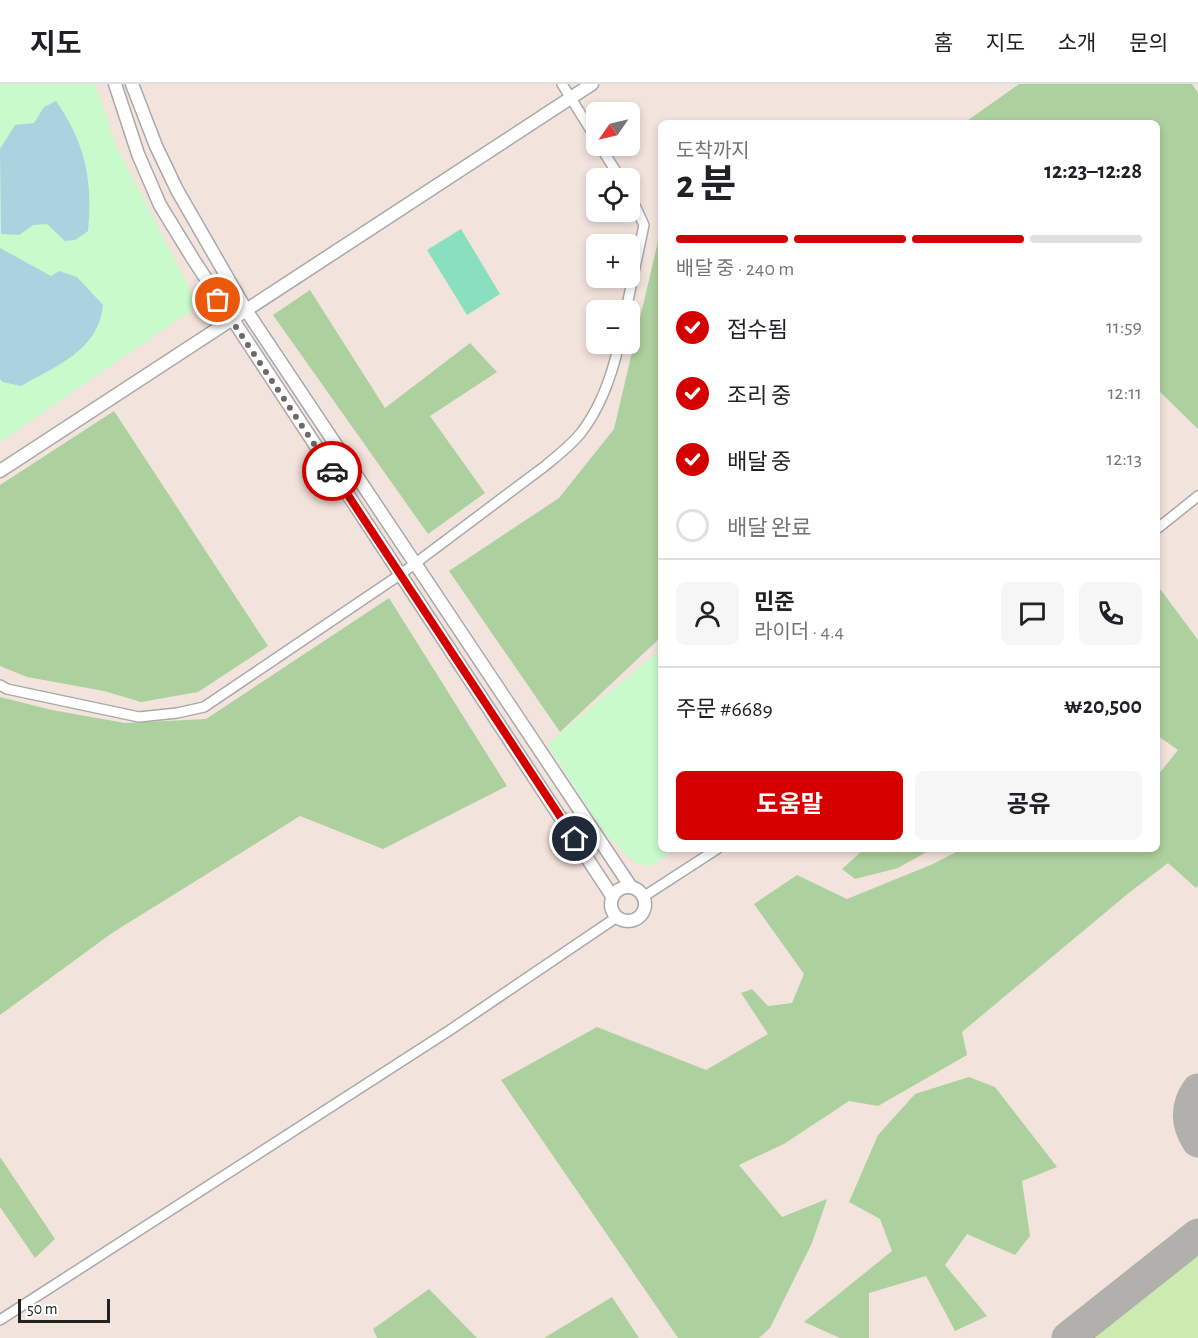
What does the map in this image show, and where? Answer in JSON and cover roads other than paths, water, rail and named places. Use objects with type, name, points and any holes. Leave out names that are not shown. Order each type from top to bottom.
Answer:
[{"type":"street","points":[[115,84],[138,154],[160,205],[231,320],[612,896],[611,907],[617,917],[627,921],[638,918],[644,908],[640,892],[631,887],[246,310],[177,190],[156,147],[132,84]]},
{"type":"street","points":[[562,84],[586,122]]},
{"type":"street","points":[[0,471],[592,84]]},
{"type":"street","points":[[628,300],[644,225],[640,216]]},
{"type":"street","points":[[0,685],[8,690],[139,717],[177,713],[204,707],[401,574],[545,466],[580,434],[604,390],[616,354]]},
{"type":"street","points":[[1160,526],[1198,496]]},
{"type":"street","points":[[643,897],[712,852]]},
{"type":"street","points":[[612,896],[620,889],[631,887]]},
{"type":"street","points":[[0,1320],[450,1030],[617,917]]},
{"type":"water","points":[[56,101],[74,132],[85,162],[89,195],[88,231],[75,240],[65,241],[47,224],[33,225],[19,235],[1,234],[0,149],[15,125],[34,123],[44,107]]},
{"type":"water","points":[[0,248],[51,276],[59,271],[77,277],[103,305],[100,321],[85,345],[74,355],[21,386],[3,382],[0,379]]}]
